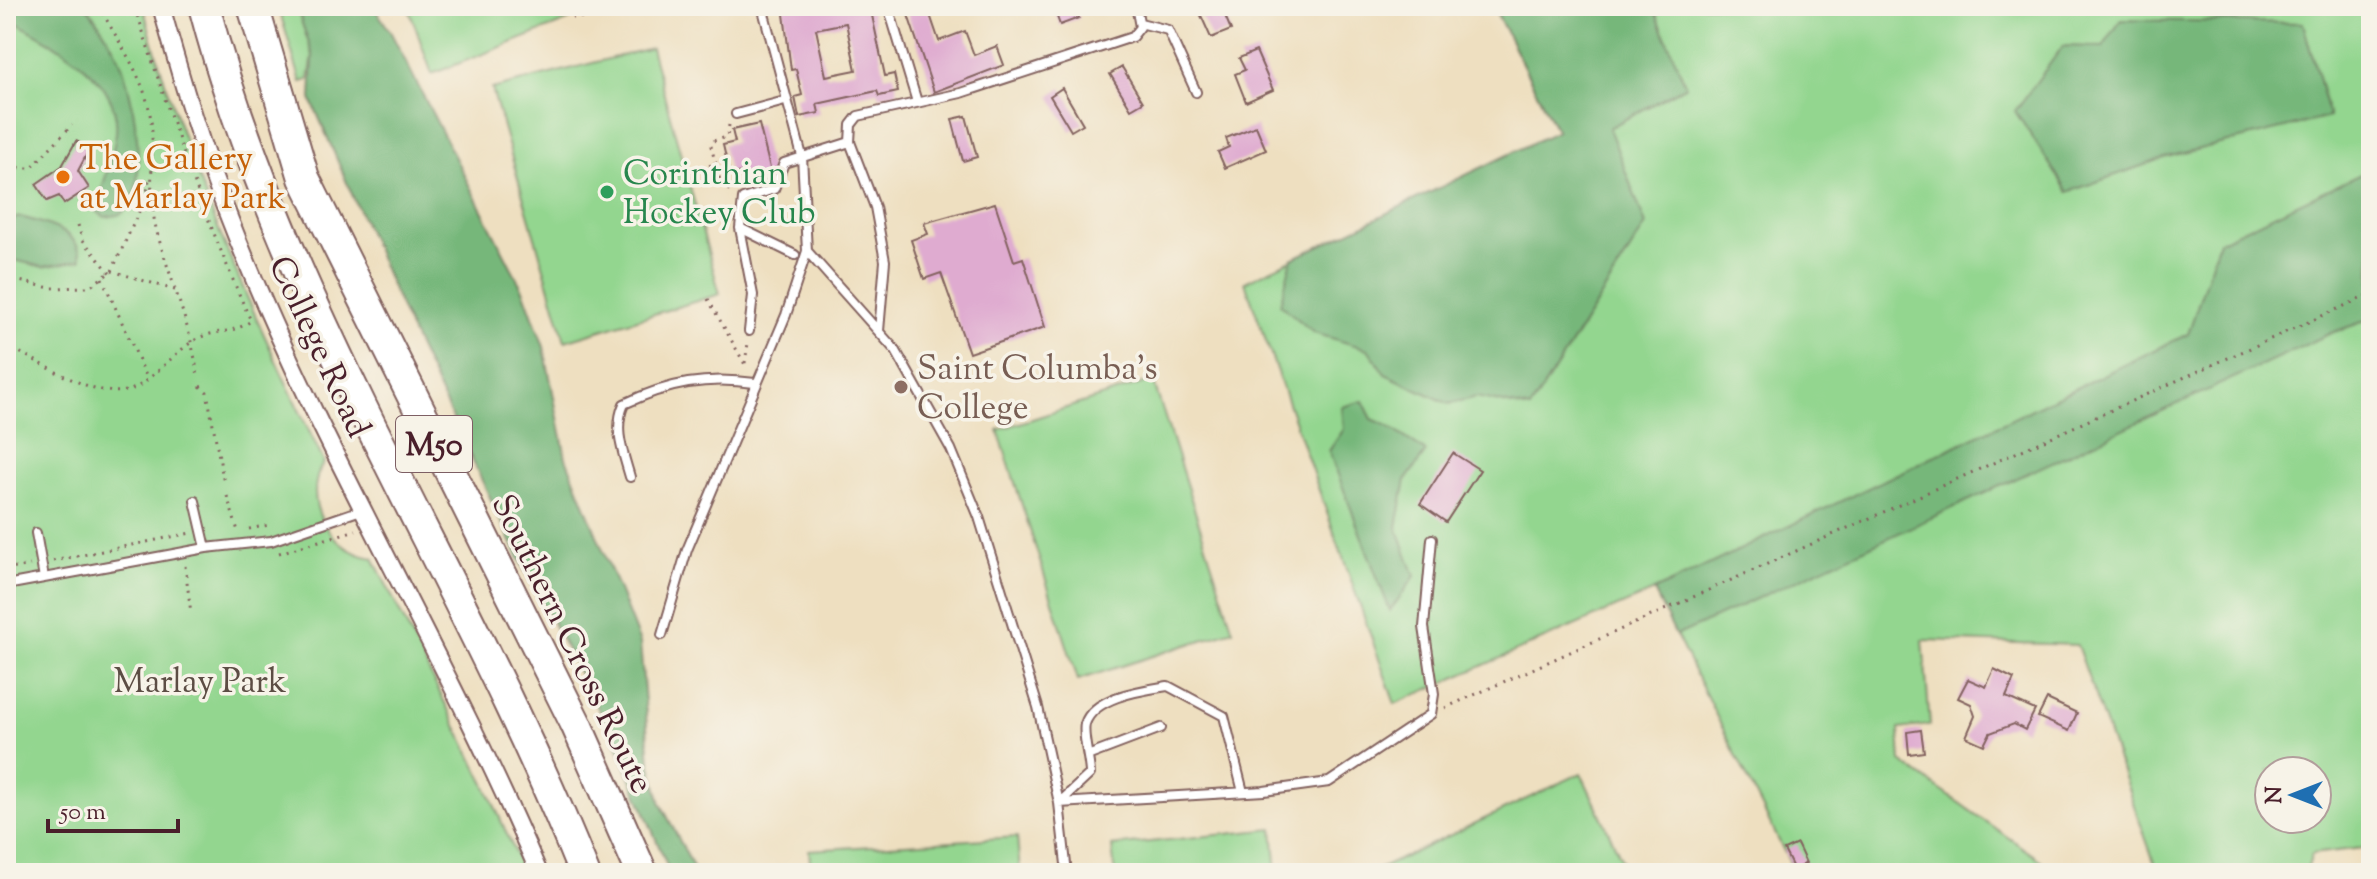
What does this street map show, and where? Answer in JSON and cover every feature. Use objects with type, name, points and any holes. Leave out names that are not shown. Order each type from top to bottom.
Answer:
[{"type":"highway","name":"M50","points":[[204,6],[247,141],[304,287],[503,691],[584,873]]},
{"type":"highway","name":"Southern Cross Route","points":[[253,6],[304,178],[576,724],[642,873]]},
{"type":"street","name":"College Road","points":[[161,6],[179,71],[229,220],[292,363],[473,726],[539,873]]},
{"type":"lane","points":[[662,635],[687,550],[786,315],[807,251],[802,156],[762,6]]},
{"type":"lane","points":[[888,6],[917,102]]},
{"type":"lane","points":[[879,331],[885,290],[881,232],[850,142],[851,125],[858,116],[961,93],[1132,37],[1140,23],[1136,6]]},
{"type":"lane","points":[[1140,23],[1168,30],[1196,92]]},
{"type":"lane","points":[[736,114],[785,101]]},
{"type":"lane","points":[[749,331],[753,295],[740,228],[743,199],[774,189],[784,163],[850,142]]},
{"type":"lane","points":[[740,228],[795,255]]},
{"type":"lane","points":[[807,251],[896,351],[951,449],[979,517],[1038,707],[1059,803],[1067,873]]},
{"type":"lane","points":[[630,477],[619,438],[618,418],[624,404],[651,391],[703,379],[755,383]]},
{"type":"lane","points":[[195,501],[206,548]]},
{"type":"lane","points":[[6,585],[206,548],[271,541],[365,508]]},
{"type":"lane","points":[[36,533],[44,578]]},
{"type":"lane","points":[[1059,803],[1243,792],[1329,782],[1431,714],[1434,694],[1424,627],[1432,539]]},
{"type":"lane","points":[[1059,803],[1090,774],[1085,725],[1095,710],[1128,694],[1168,686],[1224,716],[1243,792]]},
{"type":"lane","points":[[1090,755],[1161,728]]},
{"type":"path","points":[[6,278],[50,288],[89,287],[111,272],[146,196],[152,132],[146,95],[131,57],[99,6]]},
{"type":"path","points":[[6,346],[36,358],[90,389],[132,390],[193,341],[213,331],[235,332],[251,321],[220,253],[171,120],[135,6]]},
{"type":"path","points":[[572,18],[620,15],[649,6]]},
{"type":"path","points":[[692,6],[715,6]]},
{"type":"path","points":[[736,114],[725,129],[727,137],[713,141],[715,164],[723,187],[743,199]]},
{"type":"path","points":[[6,157],[20,168],[31,168],[72,125]]},
{"type":"path","points":[[686,172],[715,164]]},
{"type":"path","points":[[149,176],[157,234],[193,341],[198,377]]},
{"type":"path","points":[[78,225],[82,239],[111,272],[178,291]]},
{"type":"path","points":[[102,278],[148,380]]},
{"type":"path","points":[[1431,714],[2371,294]]},
{"type":"path","points":[[708,299],[755,383]]},
{"type":"path","points":[[745,363],[749,331]]},
{"type":"path","points":[[200,386],[207,392],[224,484]]},
{"type":"path","points":[[227,496],[236,532],[269,525]]},
{"type":"path","points":[[274,555],[365,527]]},
{"type":"path","points":[[6,570],[192,533]]},
{"type":"path","points":[[185,565],[191,613]]},
{"type":"green space","name":"Marlay Park","points":[[6,6],[143,6],[179,124],[222,238],[324,462],[315,492],[323,522],[344,546],[373,558],[485,784],[524,873],[6,873]]},
{"type":"green space","points":[[6,6],[86,6],[112,45],[124,72],[137,138],[136,184],[131,201],[122,213],[105,217],[96,211],[116,132],[115,112],[107,93],[94,77],[60,48],[6,17]]},
{"type":"green space","points":[[278,6],[296,6],[313,55],[309,80],[301,82]]},
{"type":"green space","points":[[296,6],[373,6],[390,31],[524,292],[544,347],[566,458],[640,643],[650,762],[661,804],[696,873],[670,873],[615,740],[523,567],[409,327],[311,99],[313,55]]},
{"type":"green space","points":[[408,6],[565,6],[570,20],[432,74]]},
{"type":"green space","points":[[1493,6],[2371,6],[2371,847],[2312,854],[2306,873],[2158,873],[2077,645],[1923,640],[1930,725],[1899,729],[1901,762],[2043,862],[2036,873],[1795,873],[1654,591],[1395,704],[1245,282],[1557,132]]},
{"type":"green space","points":[[1493,6],[1653,6],[1686,86],[1609,128],[1646,225],[1530,409],[1477,397],[1449,404],[1385,374],[1368,349],[1314,333],[1280,304],[1292,259],[1557,131]]},
{"type":"green space","points":[[2121,20],[2303,23],[2329,117],[2167,157],[2068,192],[2015,111],[2063,46],[2103,47]]},
{"type":"green space","name":"Corinthian Hockey Club","points":[[651,48],[720,294],[565,341],[492,89]]},
{"type":"green space","points":[[2371,169],[2371,319],[2331,333],[1676,636],[1654,591],[2188,334],[2219,241]]},
{"type":"green space","points":[[21,217],[68,235],[75,242],[81,260],[43,267],[6,258],[6,220]]},
{"type":"green space","points":[[1153,380],[1233,630],[1078,680],[998,430]]},
{"type":"green space","points":[[1363,401],[1372,419],[1426,452],[1406,480],[1397,527],[1415,576],[1390,611],[1329,451],[1344,429],[1342,407]]},
{"type":"green space","points":[[1581,773],[1628,873],[1371,873]]},
{"type":"green space","points":[[1273,829],[1277,873],[1115,873],[1112,846]]},
{"type":"green space","points":[[1017,837],[1020,873],[811,873],[809,850]]},
{"type":"building","points":[[783,6],[870,6],[885,76],[894,74],[898,92],[879,96],[877,91],[817,104],[819,113],[799,117],[795,97],[802,95],[796,69],[791,70]],"holes":[[[846,23],[856,70],[826,76],[816,29]]]},
{"type":"building","points":[[905,6],[927,6],[939,41],[965,31],[974,55],[997,46],[1004,65],[934,92]]},
{"type":"building","points":[[1053,6],[1075,6],[1079,18],[1060,25]]},
{"type":"building","points":[[1210,6],[1221,6],[1231,30],[1211,38],[1199,11]]},
{"type":"building","points":[[1256,51],[1273,90],[1246,102],[1235,74],[1245,70],[1239,58]]},
{"type":"building","points":[[1122,67],[1143,102],[1131,109],[1110,74]]},
{"type":"building","points":[[1062,88],[1083,124],[1071,131],[1050,96]]},
{"type":"building","points":[[966,116],[977,157],[963,161],[952,119]]},
{"type":"building","points":[[759,124],[772,176],[745,185],[742,172],[730,175],[723,145],[735,142],[732,130]]},
{"type":"building","points":[[1256,126],[1266,150],[1225,168],[1218,152],[1229,147],[1226,138]]},
{"type":"building","name":"The Gallery at Marlay Park","points":[[76,141],[90,148],[78,171],[89,188],[64,204],[59,196],[47,201],[36,184],[62,166]]},
{"type":"building","points":[[995,203],[1014,261],[1023,258],[1045,327],[969,353],[941,273],[924,279],[911,240],[928,234],[924,223]]},
{"type":"building","points":[[1453,453],[1480,470],[1446,522],[1420,504]]},
{"type":"building","points":[[1994,669],[2014,679],[2006,697],[2035,710],[2025,730],[2014,724],[1990,733],[1984,745],[1966,737],[1975,716],[1971,704],[1958,698],[1968,679],[1986,687]]},
{"type":"building","points":[[2047,699],[2077,713],[2069,731],[2038,717]]},
{"type":"building","points":[[1921,730],[1924,752],[1909,754],[1907,732]]},
{"type":"building","points":[[1797,844],[1806,863],[1794,870],[1784,850]]},
{"type":"place","name":"The Gallery at Marlay Park","points":[[63,177]]},
{"type":"place","name":"Corinthian Hockey Club","points":[[607,192]]},
{"type":"place","name":"Saint Columba's College","points":[[901,387]]}]
